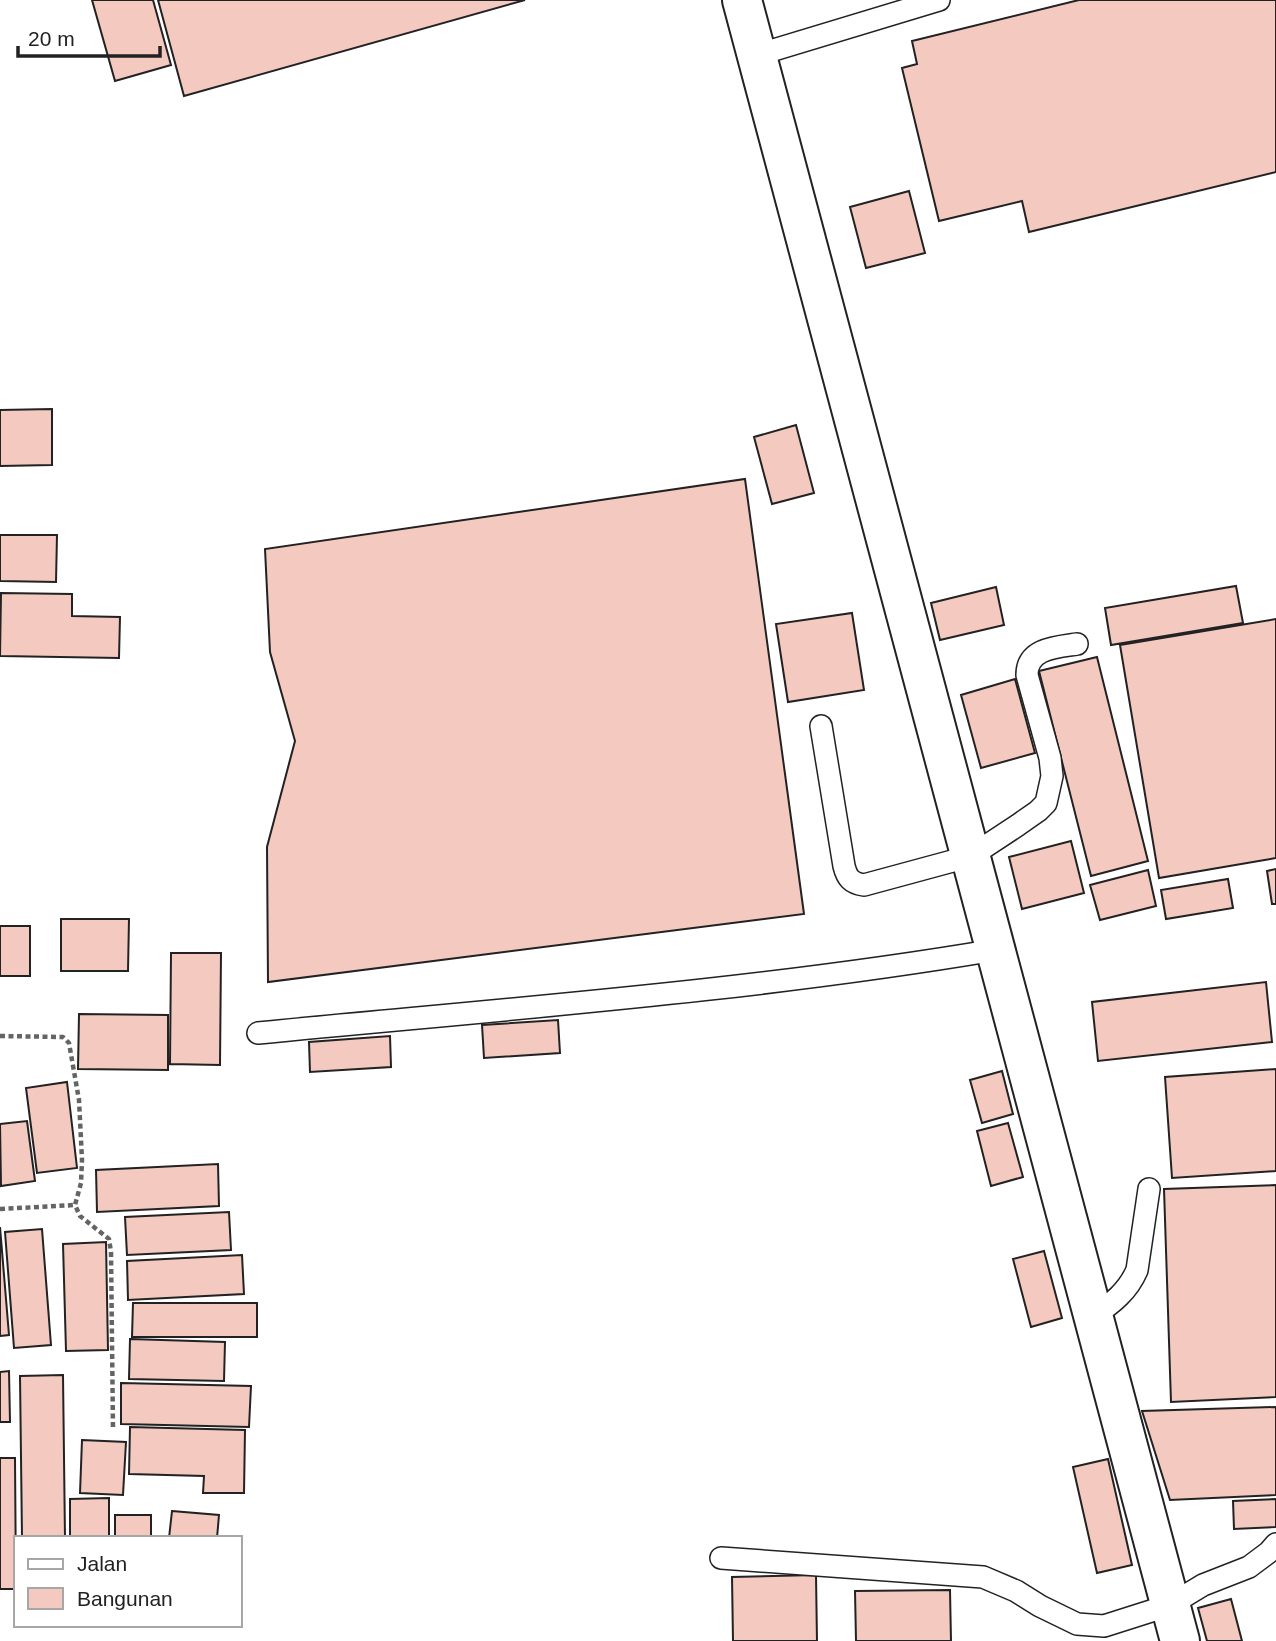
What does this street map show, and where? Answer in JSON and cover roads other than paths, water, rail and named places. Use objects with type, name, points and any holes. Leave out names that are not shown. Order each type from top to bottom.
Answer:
[{"type":"street","points":[[743,0],[1175,1623]]},
{"type":"lane","points":[[757,55],[939,0]]},
{"type":"lane","points":[[821,726],[844,866],[849,879],[864,885],[971,856],[1038,811],[1045,803],[1052,776],[1050,758],[1027,669],[1033,658],[1050,648],[1077,644]]},
{"type":"lane","points":[[258,1032],[570,1003],[854,972],[995,950]]},
{"type":"lane","points":[[1093,1316],[1121,1295],[1137,1270],[1149,1189]]},
{"type":"lane","points":[[721,1558],[983,1577],[1016,1591],[1077,1625],[1104,1626],[1175,1623],[1203,1585],[1249,1567],[1276,1544]]}]
